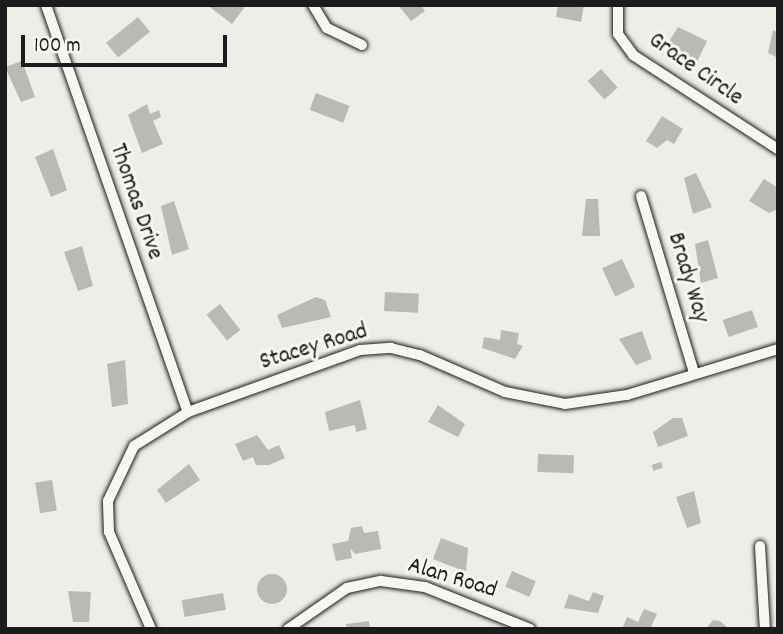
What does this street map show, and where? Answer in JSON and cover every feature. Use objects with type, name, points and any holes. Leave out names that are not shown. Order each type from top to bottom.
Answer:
[{"type":"street","name":"Thomas Drive","points":[[46,5],[188,412]]},
{"type":"street","points":[[313,5],[327,28],[362,45]]},
{"type":"street","name":"Grace Circle","points":[[618,5],[618,34],[633,55],[778,149]]},
{"type":"street","name":"Brady Way","points":[[641,196],[694,373]]},
{"type":"street","name":"Stacey Road","points":[[146,627],[109,532],[108,501],[134,446],[188,412],[360,350],[391,348],[505,392],[565,404],[626,395],[778,349]]},
{"type":"street","points":[[760,545],[765,629]]},
{"type":"street","name":"Alan Road","points":[[289,629],[347,588],[381,581],[425,587],[530,629]]},
{"type":"building","points":[[207,5],[240,5],[244,8],[232,24]]},
{"type":"building","points":[[398,5],[421,5],[425,11],[411,21]]},
{"type":"building","points":[[558,5],[584,5],[581,22],[556,17]]},
{"type":"building","points":[[138,17],[150,32],[118,58],[106,43]]},
{"type":"building","points":[[678,27],[707,41],[697,62],[668,43]]},
{"type":"building","points":[[773,30],[778,33],[778,58],[768,53]]},
{"type":"building","points":[[22,61],[35,97],[21,102],[5,67]]},
{"type":"building","points":[[601,69],[618,88],[604,100],[588,81]]},
{"type":"building","points":[[316,93],[350,106],[343,123],[310,110]]},
{"type":"building","points":[[147,104],[150,114],[159,110],[161,117],[153,121],[163,144],[142,153],[128,115]]},
{"type":"building","points":[[662,116],[683,129],[674,144],[667,140],[657,148],[646,141]]},
{"type":"building","points":[[53,149],[67,190],[51,197],[35,157]]},
{"type":"building","points":[[696,173],[712,207],[693,214],[684,178]]},
{"type":"building","points":[[764,179],[778,188],[778,209],[769,213],[749,201]]},
{"type":"building","points":[[586,199],[598,199],[600,236],[582,236]]},
{"type":"building","points":[[174,201],[189,249],[172,255],[161,206]]},
{"type":"building","points":[[708,240],[718,278],[701,283],[695,244]]},
{"type":"building","points":[[82,246],[93,286],[78,291],[64,252]]},
{"type":"building","points":[[622,259],[635,287],[615,296],[602,268]]},
{"type":"building","points":[[385,292],[419,294],[418,313],[384,311]]},
{"type":"building","points":[[316,297],[325,300],[331,317],[282,328],[277,315]]},
{"type":"building","points":[[220,304],[240,330],[227,340],[207,314]]},
{"type":"building","points":[[752,310],[758,327],[729,337],[723,320]]},
{"type":"building","points":[[501,330],[519,333],[517,344],[523,346],[515,359],[482,348],[484,337],[500,340]]},
{"type":"building","points":[[642,331],[652,359],[636,365],[619,339]]},
{"type":"building","points":[[125,360],[128,404],[112,407],[107,364]]},
{"type":"building","points":[[360,400],[367,429],[356,432],[355,425],[329,431],[325,412]]},
{"type":"building","points":[[438,405],[465,424],[458,437],[428,422]]},
{"type":"building","points":[[673,418],[682,418],[688,436],[658,447],[653,432]]},
{"type":"building","points":[[257,435],[268,450],[279,445],[285,458],[269,465],[256,465],[253,457],[243,461],[235,444]]},
{"type":"building","points":[[538,454],[574,455],[573,473],[537,472]]},
{"type":"building","points":[[661,462],[663,468],[653,471],[651,465]]},
{"type":"building","points":[[189,464],[200,480],[166,503],[157,490]]},
{"type":"building","points":[[52,480],[57,511],[40,513],[35,483]]},
{"type":"building","points":[[694,491],[701,523],[687,528],[676,497]]},
{"type":"building","points":[[362,526],[364,533],[378,531],[381,549],[355,554],[350,548],[352,558],[336,561],[332,544],[348,541],[351,528]]},
{"type":"building","points":[[441,538],[468,548],[466,572],[433,559]]},
{"type":"building","points":[[512,571],[536,581],[529,597],[505,587]]},
{"type":"building","points":[[272,574],[283,578],[287,589],[283,600],[272,604],[261,600],[257,589],[261,578]]},
{"type":"building","points":[[68,591],[91,592],[89,622],[73,622]]},
{"type":"building","points":[[593,592],[604,596],[598,613],[564,608],[569,594],[589,601]]},
{"type":"building","points":[[223,593],[226,610],[185,617],[182,600]]},
{"type":"building","points":[[644,609],[657,614],[650,629],[622,629],[627,617],[638,622]]},
{"type":"building","points":[[713,620],[720,621],[729,629],[706,629]]},
{"type":"building","points":[[369,621],[370,629],[347,629],[346,624]]}]
